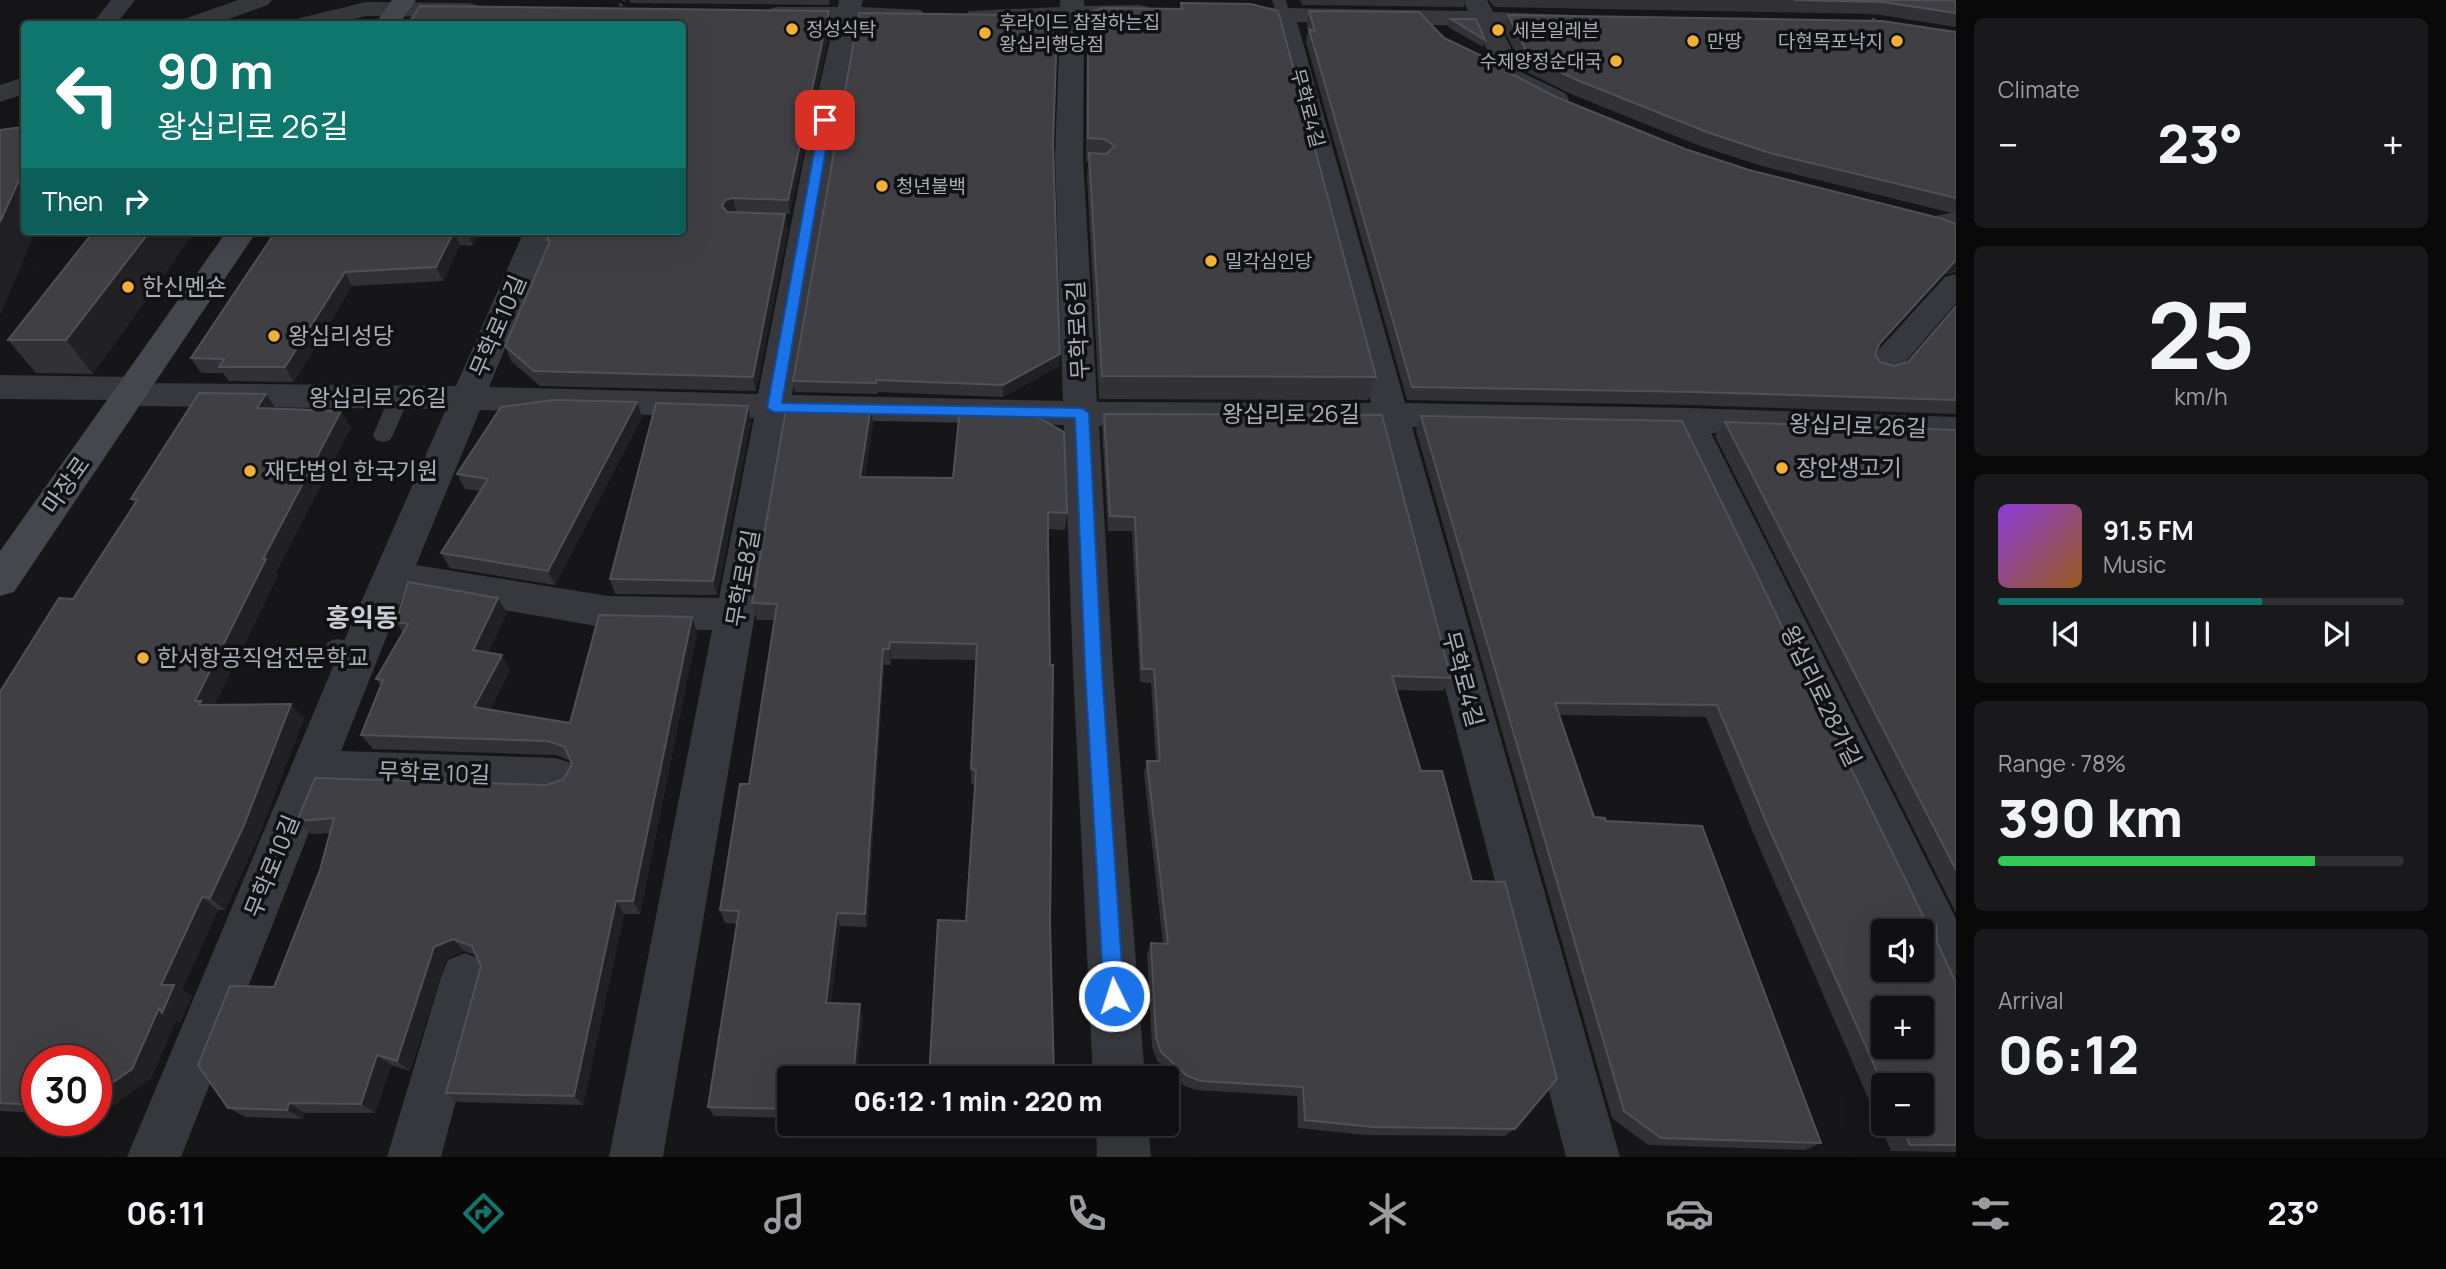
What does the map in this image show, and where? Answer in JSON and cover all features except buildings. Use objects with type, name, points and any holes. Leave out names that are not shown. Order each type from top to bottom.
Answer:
[{"type":"main road","name":"마장로","points":[[5,567],[239,235]]},
{"type":"street","points":[[106,21],[123,0]]},
{"type":"street","points":[[201,21],[260,0]]},
{"type":"street","points":[[753,13],[849,7],[945,16],[1016,17],[1072,7],[1161,13]]},
{"type":"street","name":"무학로8길","points":[[636,1157],[774,408],[795,222],[849,7]]},
{"type":"street","name":"무학로6길","points":[[1072,7],[1081,169],[1082,413],[1093,670],[1118,1066]]},
{"type":"street","points":[[1199,14],[1281,7],[1424,17],[1479,9],[1577,20]]},
{"type":"street","name":"무학로4길","points":[[1281,7],[1593,1157]]},
{"type":"street","points":[[317,21],[366,9],[492,11]]},
{"type":"street","points":[[1479,9],[1513,78],[1577,108]]},
{"type":"street","points":[[1424,17],[1428,25],[1448,41]]},
{"type":"street","points":[[1476,56],[1510,72]]},
{"type":"street","points":[[0,94],[21,86]]},
{"type":"street","name":"무학로10길","points":[[154,1157],[312,769],[348,649],[392,576],[537,235]]},
{"type":"street","points":[[1883,366],[1956,284]]},
{"type":"street","points":[[0,387],[131,391]]},
{"type":"street","name":"왕십리로 26길","points":[[131,391],[984,413],[1390,415],[1687,420],[1956,429]]},
{"type":"street","name":"왕십리로28가길","points":[[1687,420],[1956,970]]},
{"type":"street","points":[[392,576],[608,612],[737,614]]},
{"type":"street","name":"무학로 10길","points":[[312,769],[556,777]]},
{"type":"street","points":[[414,1157],[465,977]]},
{"type":"street","points":[[1123,1136],[1124,1157]]},
{"type":"lane","points":[[383,435],[399,397]]},
{"type":"path","points":[[617,12],[624,0]]},
{"type":"path","points":[[1872,0],[1874,24]]},
{"type":"place","name":"정성식탁","points":[[792,29]]},
{"type":"place","name":"세븐일레븐","points":[[1498,30]]},
{"type":"place","name":"후라이드 참잘하는집 왕십리행당점","points":[[985,33]]},
{"type":"place","name":"만땅","points":[[1693,41]]},
{"type":"place","name":"다현목포낙지","points":[[1897,41]]},
{"type":"place","name":"수제양정순대국","points":[[1616,61]]},
{"type":"place","name":"청년불백","points":[[882,186]]},
{"type":"place","name":"밀각심인당","points":[[1211,261]]},
{"type":"place","name":"한신멘숀","points":[[128,287]]},
{"type":"place","name":"왕십리성당","points":[[274,336]]},
{"type":"place","name":"장안생고기","points":[[1782,468]]},
{"type":"place","name":"재단법인 한국기원","points":[[250,471]]},
{"type":"place","name":"한서항공직업전문학교","points":[[143,658]]},
{"type":"district","name":"홍익동","points":[[362,618]]},
{"type":"route","points":[[825,120],[774,408],[1082,413],[1093,670],[1114,996]]}]
